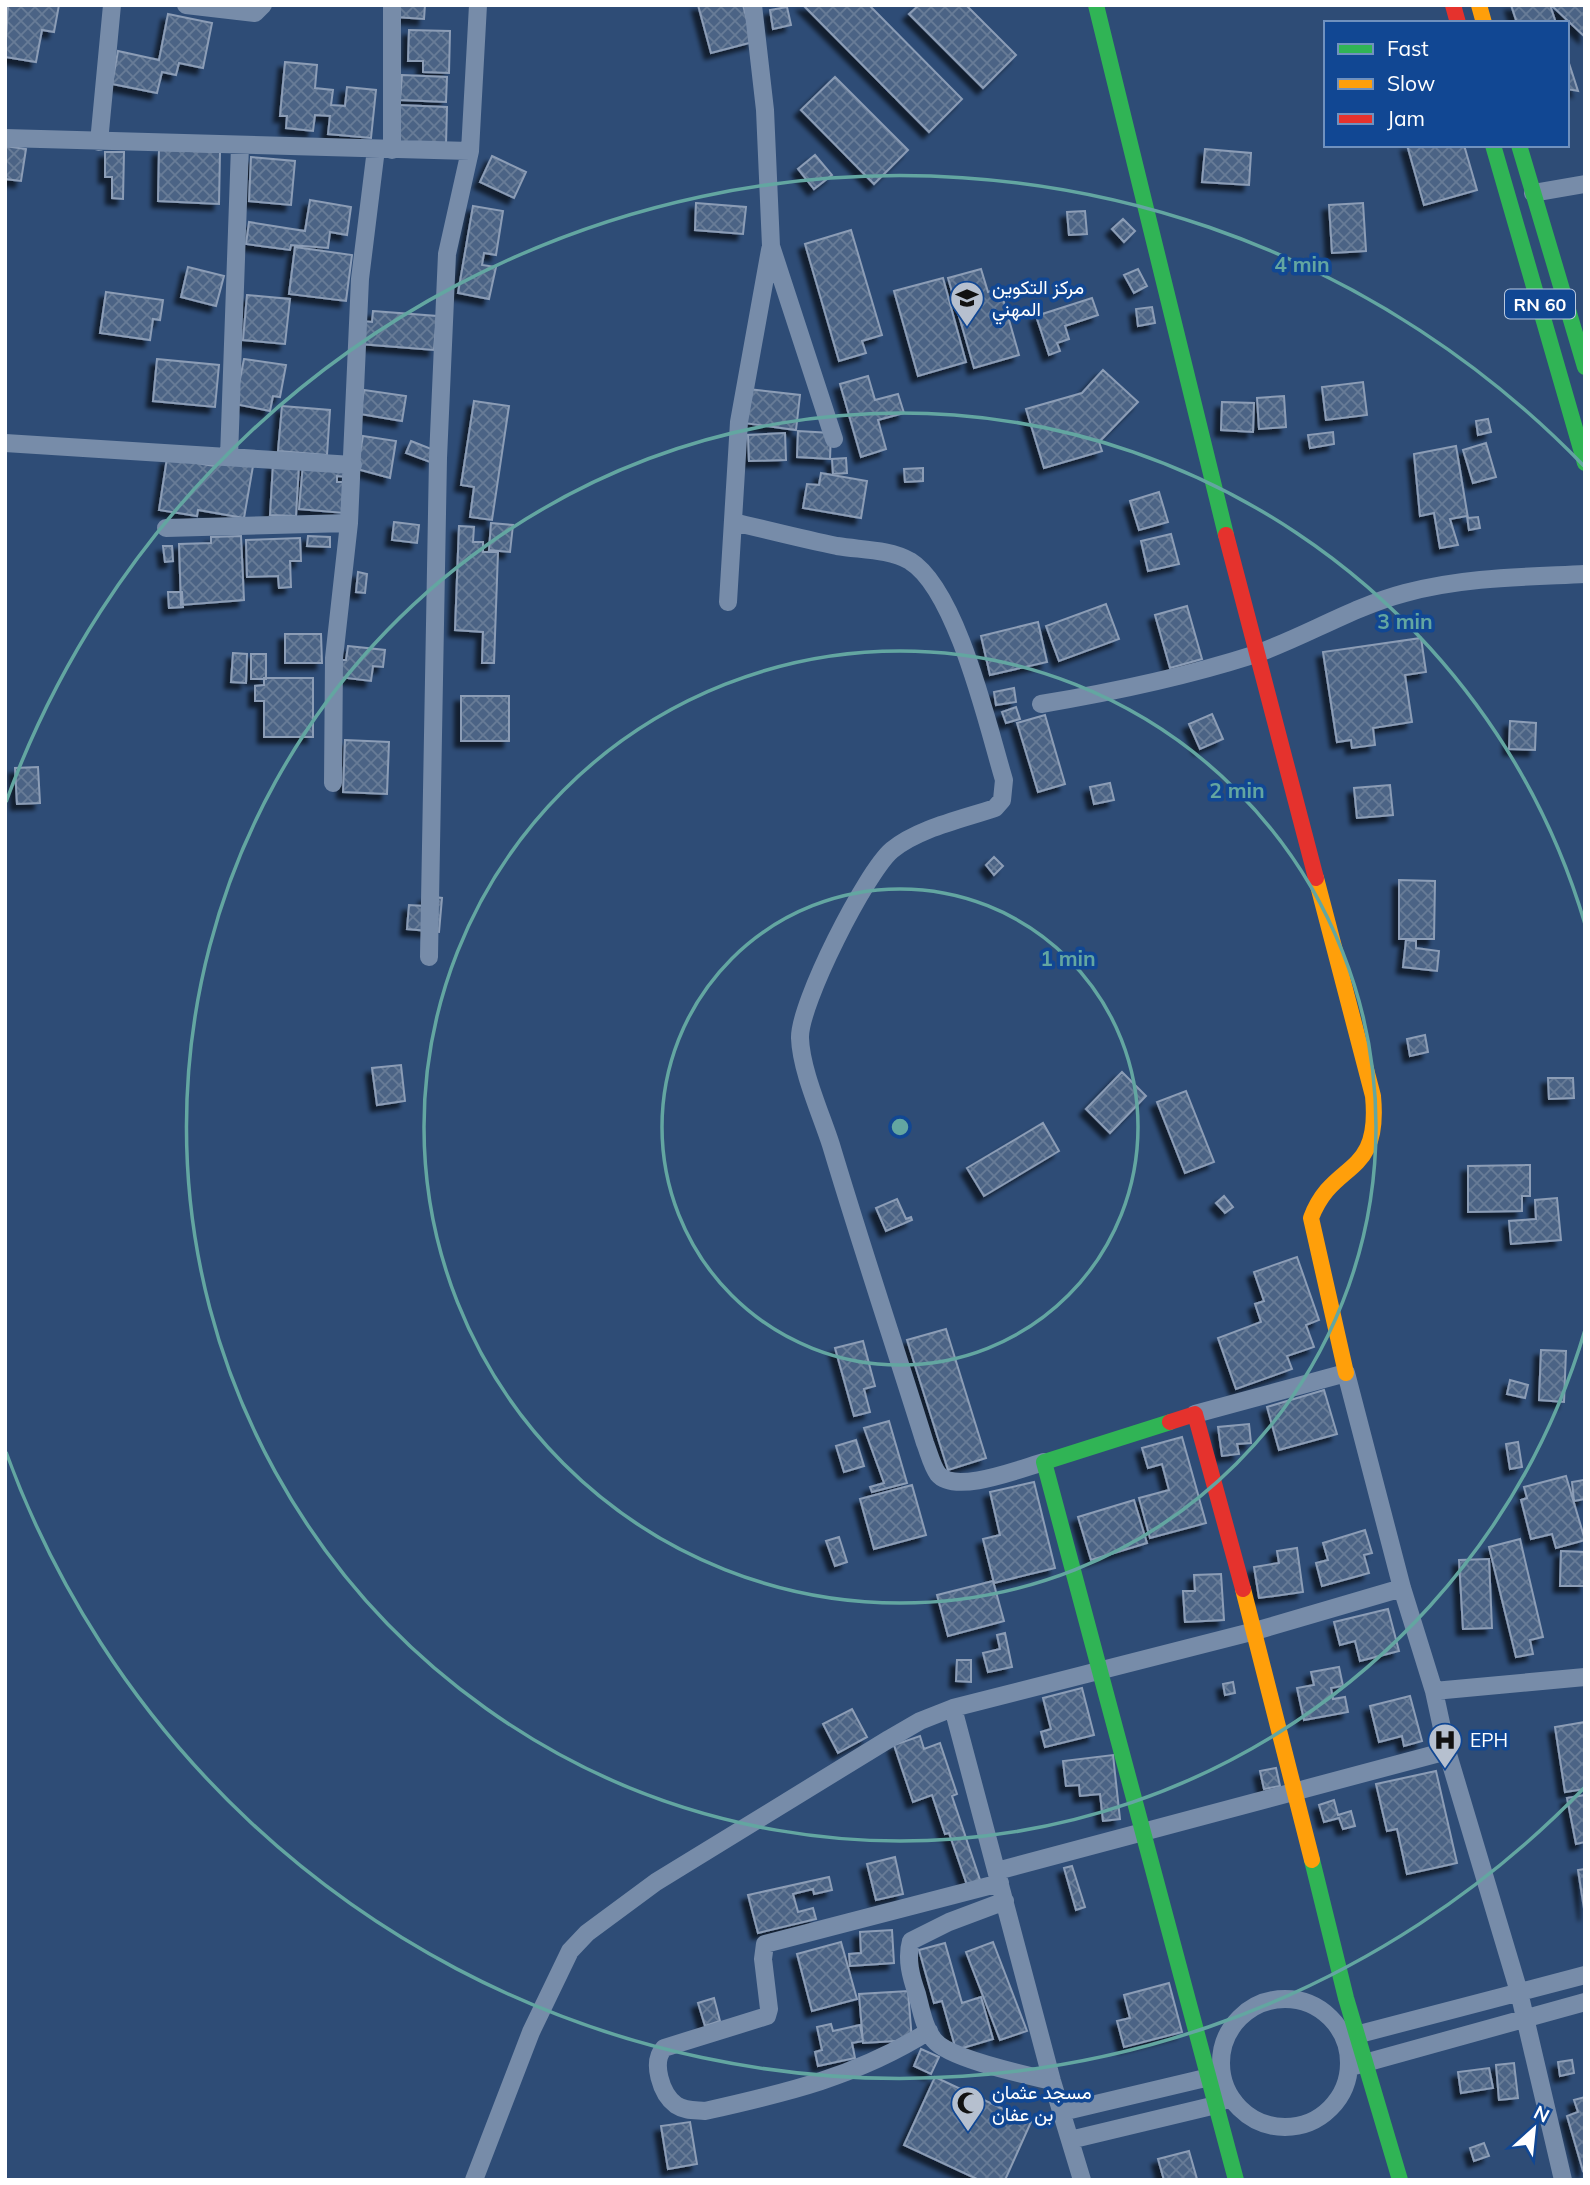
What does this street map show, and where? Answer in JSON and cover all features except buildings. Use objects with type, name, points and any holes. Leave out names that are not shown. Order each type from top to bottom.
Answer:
[{"type":"street","points":[[99,142],[112,5]]},
{"type":"street","points":[[186,5],[255,13],[262,5]]},
{"type":"street","points":[[333,783],[334,659],[353,466],[360,279],[384,150],[392,5]]},
{"type":"street","points":[[429,957],[438,458],[447,254],[470,151],[478,5]]},
{"type":"street","points":[[728,602],[739,422],[771,246],[765,110],[753,5]]},
{"type":"street","points":[[1096,5],[1149,236],[1254,654],[1373,1096],[1375,1124],[1370,1146],[1318,1199],[1311,1218],[1346,1373],[1402,1588],[1434,1691],[1447,1751],[1519,1992],[1563,2180]]},
{"type":"street","points":[[5,138],[470,151]]},
{"type":"street","points":[[229,457],[240,146]]},
{"type":"street","name":"RN 60","points":[[1494,147],[1585,463]]},
{"type":"street","name":"RN 60","points":[[1520,147],[1585,367]]},
{"type":"street","points":[[1533,193],[1585,184]]},
{"type":"street","points":[[771,246],[834,439]]},
{"type":"street","points":[[5,443],[353,466]]},
{"type":"street","points":[[733,522],[838,546],[885,553],[912,562],[942,600],[972,674],[1004,780],[1002,800],[995,808],[911,839],[882,859],[870,875],[816,983],[800,1036],[837,1165],[925,1443],[937,1473],[951,1482],[967,1482],[1044,1462],[1195,1414],[1346,1373]]},
{"type":"street","points":[[166,528],[349,523]]},
{"type":"street","points":[[1041,704],[1124,691],[1254,654],[1334,617],[1404,593],[1483,578],[1585,574]]},
{"type":"street","points":[[1195,1414],[1255,1631],[1350,2036],[1400,2180]]},
{"type":"street","points":[[1044,1462],[1144,1832],[1223,2100],[1236,2180]]},
{"type":"street","points":[[474,2180],[494,2124],[563,1963],[587,1933],[656,1882],[920,1721],[953,1708],[1255,1631],[1402,1588]]},
{"type":"street","points":[[1434,1691],[1585,1677]]},
{"type":"street","points":[[953,1708],[1070,2140],[1077,2178]]},
{"type":"street","points":[[929,2031],[897,2051],[856,2071],[705,2111],[685,2109],[672,2101],[665,2092],[657,2066],[659,2055],[664,2048],[766,2016],[769,2008],[763,1959],[765,1944],[1144,1832],[1447,1751]]},
{"type":"street","points":[[1005,1901],[949,1922],[911,1941],[908,1950],[911,1977],[929,2031],[944,2048],[1003,2069],[1052,2081]]},
{"type":"street","points":[[1350,2036],[1585,1975]]},
{"type":"street","points":[[1215,2076],[1226,2037],[1236,2022],[1249,2010],[1266,2002],[1285,1999],[1303,2002],[1350,2036]]},
{"type":"street","points":[[1070,2140],[1223,2100],[1254,2119],[1286,2127],[1302,2124],[1330,2108],[1358,2065],[1585,2002]]},
{"type":"street","points":[[1062,2112],[1215,2076]]},
{"type":"traffic: fast","points":[[1096,5],[1226,535]]},
{"type":"traffic: fast","points":[[1494,147],[1585,463]]},
{"type":"traffic: fast","points":[[1520,147],[1585,367]]},
{"type":"traffic: fast","points":[[1170,1422],[1044,1462],[1236,2180]]},
{"type":"traffic: fast","points":[[1312,1860],[1346,1998],[1400,2180]]},
{"type":"traffic: slow","points":[[1479,5],[1483,21]]},
{"type":"traffic: slow","points":[[1316,878],[1373,1096],[1374,1123],[1370,1142],[1363,1156],[1320,1199],[1311,1218],[1346,1373]]},
{"type":"traffic: slow","points":[[1243,1589],[1312,1860]]},
{"type":"traffic: jam","points":[[1453,5],[1457,21]]},
{"type":"traffic: jam","points":[[1226,535],[1316,878]]},
{"type":"traffic: jam","points":[[1170,1422],[1195,1414],[1243,1589]]},
{"type":"place","name":"مركز التكوين المهني","points":[[967,328]]},
{"type":"place","name":"EPH","points":[[1445,1770]]},
{"type":"place","name":"مسجد عثمان بن عفان","points":[[968,2133]]}]
